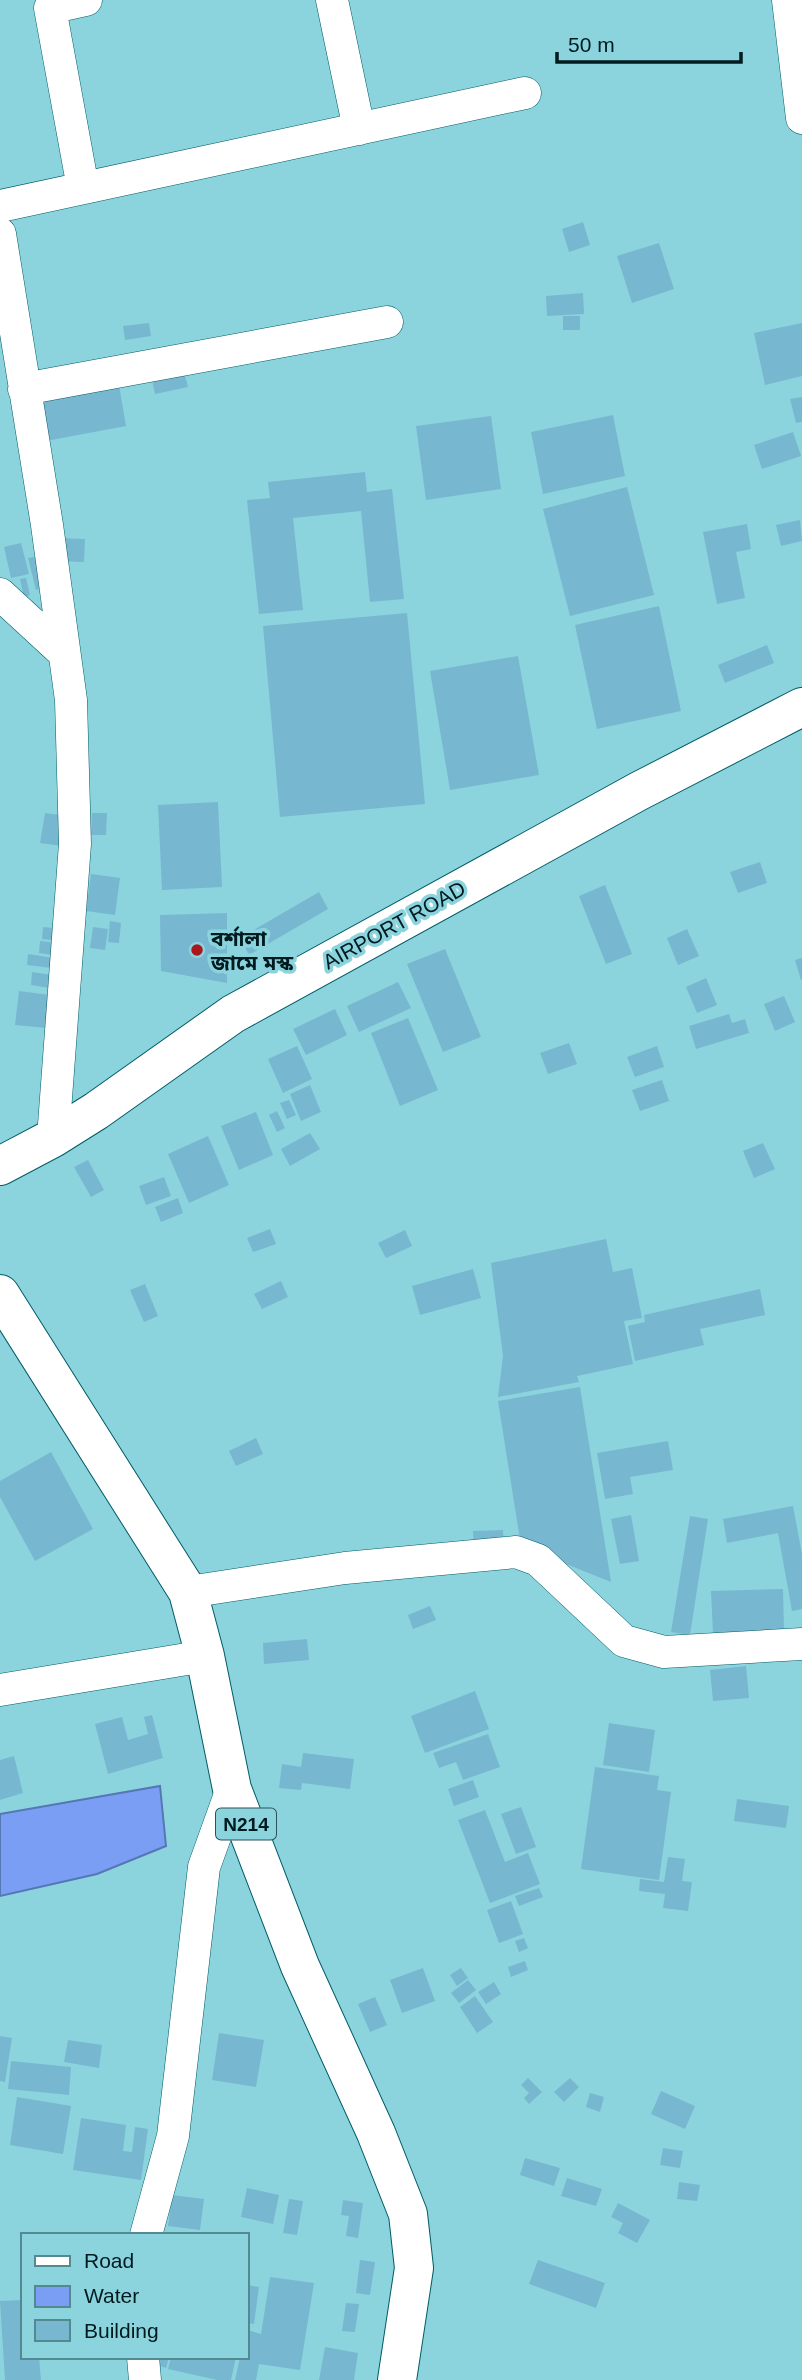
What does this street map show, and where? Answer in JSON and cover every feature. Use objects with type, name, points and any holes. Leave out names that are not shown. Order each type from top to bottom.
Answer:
[{"type":"main road","name":"AIRPORT ROAD","points":[[0,1166],[96,1111],[233,1014],[639,791],[802,707]]},
{"type":"main road","name":"N214","points":[[0,1294],[188,1592],[205,1656],[232,1789],[300,1966],[376,2133],[408,2214],[414,2268],[397,2380]]},
{"type":"street","points":[[83,188],[50,8],[86,0]]},
{"type":"street","points":[[332,0],[359,129]]},
{"type":"street","points":[[788,0],[802,118]]},
{"type":"street","points":[[0,206],[525,93]]},
{"type":"street","points":[[0,234],[47,525],[71,700],[75,844],[53,1138]]},
{"type":"street","points":[[24,389],[387,322]]},
{"type":"street","points":[[0,594],[64,653]]},
{"type":"street","points":[[188,1592],[345,1567],[516,1552],[538,1560],[624,1641],[664,1652],[802,1644]]},
{"type":"street","points":[[0,1690],[205,1656]]},
{"type":"street","points":[[147,2233],[173,2136],[204,1867],[232,1789]]},
{"type":"street","points":[[143,2359],[145,2380]]},
{"type":"water","points":[[160,1786],[166,1846],[97,1874],[0,1896],[0,1814]]},
{"type":"building","points":[[583,222],[590,245],[569,252],[562,229]]},
{"type":"building","points":[[659,243],[674,289],[632,303],[617,256]]},
{"type":"building","points":[[583,293],[584,314],[547,316],[546,296]]},
{"type":"building","points":[[563,316],[580,316],[580,330],[563,330]]},
{"type":"building","points":[[149,323],[151,336],[125,340],[123,326]]},
{"type":"building","points":[[802,323],[802,376],[765,385],[754,333]]},
{"type":"building","points":[[183,368],[188,387],[155,394],[151,375]]},
{"type":"building","points":[[119,385],[126,426],[46,441],[38,400]]},
{"type":"building","points":[[802,397],[802,422],[796,423],[790,399]]},
{"type":"building","points":[[613,415],[625,476],[543,494],[531,432]]},
{"type":"building","points":[[491,416],[501,489],[426,500],[416,426]]},
{"type":"building","points":[[793,432],[801,456],[762,469],[754,445]]},
{"type":"building","points":[[365,472],[367,492],[392,489],[404,599],[370,602],[361,511],[293,518],[303,610],[259,614],[247,500],[270,498],[268,482]]},
{"type":"building","points":[[627,487],[654,595],[570,616],[543,509]]},
{"type":"building","points":[[800,520],[802,541],[781,546],[776,525]]},
{"type":"building","points":[[747,524],[751,549],[736,552],[745,598],[717,604],[703,532]]},
{"type":"building","points":[[58,538],[85,539],[84,562],[57,561]]},
{"type":"building","points":[[21,543],[29,574],[11,578],[4,547]]},
{"type":"building","points":[[40,556],[47,587],[36,590],[28,558]]},
{"type":"building","points":[[26,578],[30,595],[24,597],[20,579]]},
{"type":"building","points":[[659,606],[681,711],[597,729],[575,625]]},
{"type":"building","points":[[407,613],[425,804],[280,817],[263,626]]},
{"type":"building","points":[[767,645],[774,663],[725,683],[718,665]]},
{"type":"building","points":[[518,656],[539,775],[450,790],[430,671]]},
{"type":"building","points":[[218,802],[222,887],[162,890],[158,805]]},
{"type":"building","points":[[45,813],[67,816],[62,846],[40,843]]},
{"type":"building","points":[[92,813],[107,813],[106,835],[91,835]]},
{"type":"building","points":[[760,862],[767,883],[738,893],[730,872]]},
{"type":"building","points":[[91,874],[120,878],[115,915],[86,911]]},
{"type":"building","points":[[605,885],[632,954],[606,964],[579,896]]},
{"type":"building","points":[[319,892],[328,909],[249,955],[240,938]]},
{"type":"building","points":[[227,913],[227,983],[161,971],[160,915]]},
{"type":"building","points":[[110,921],[121,923],[119,943],[108,942]]},
{"type":"building","points":[[43,927],[64,929],[62,941],[42,939]]},
{"type":"building","points":[[93,927],[108,929],[105,950],[90,948]]},
{"type":"building","points":[[687,929],[699,956],[678,965],[667,938]]},
{"type":"building","points":[[40,941],[59,943],[58,956],[39,953]]},
{"type":"building","points":[[445,949],[481,1037],[443,1052],[407,964]]},
{"type":"building","points":[[28,954],[61,959],[59,969],[27,965]]},
{"type":"building","points":[[802,958],[802,980],[801,980],[795,960]]},
{"type":"building","points":[[32,972],[59,976],[57,989],[31,985]]},
{"type":"building","points":[[706,978],[717,1005],[697,1013],[686,987]]},
{"type":"building","points":[[398,982],[411,1008],[359,1032],[347,1006]]},
{"type":"building","points":[[19,991],[50,995],[46,1028],[15,1025]]},
{"type":"building","points":[[784,996],[795,1022],[775,1031],[764,1004]]},
{"type":"building","points":[[335,1009],[347,1035],[306,1055],[293,1029]]},
{"type":"building","points":[[729,1014],[732,1023],[745,1019],[749,1033],[696,1049],[689,1026]]},
{"type":"building","points":[[408,1018],[438,1090],[400,1106],[371,1033]]},
{"type":"building","points":[[569,1043],[577,1064],[548,1074],[540,1053]]},
{"type":"building","points":[[297,1046],[312,1079],[283,1093],[268,1059]]},
{"type":"building","points":[[657,1046],[664,1067],[635,1077],[627,1057]]},
{"type":"building","points":[[662,1080],[669,1101],[640,1111],[632,1090]]},
{"type":"building","points":[[310,1085],[321,1112],[301,1121],[290,1094]]},
{"type":"building","points":[[289,1100],[296,1115],[287,1119],[280,1103]]},
{"type":"building","points":[[277,1111],[285,1128],[277,1132],[269,1115]]},
{"type":"building","points":[[256,1112],[273,1155],[239,1170],[221,1126]]},
{"type":"building","points":[[310,1133],[320,1149],[290,1166],[281,1149]]},
{"type":"building","points":[[208,1136],[229,1185],[189,1203],[168,1154]]},
{"type":"building","points":[[763,1143],[775,1169],[754,1178],[743,1151]]},
{"type":"building","points":[[88,1160],[104,1190],[91,1197],[74,1167]]},
{"type":"building","points":[[164,1177],[171,1196],[146,1205],[139,1186]]},
{"type":"building","points":[[178,1198],[183,1213],[161,1222],[155,1207]]},
{"type":"building","points":[[270,1229],[276,1244],[253,1252],[247,1238]]},
{"type":"building","points":[[405,1230],[412,1246],[386,1258],[378,1243]]},
{"type":"building","points":[[606,1239],[613,1272],[632,1268],[642,1318],[624,1321],[633,1364],[577,1376],[579,1382],[498,1397],[503,1356],[491,1263]]},
{"type":"building","points":[[473,1269],[481,1298],[420,1315],[412,1286]]},
{"type":"building","points":[[281,1281],[288,1297],[262,1309],[254,1294]]},
{"type":"building","points":[[145,1284],[158,1316],[144,1322],[130,1290]]},
{"type":"building","points":[[760,1289],[765,1315],[700,1329],[704,1345],[635,1361],[628,1326],[645,1322],[644,1315]]},
{"type":"building","points":[[580,1387],[611,1582],[521,1546],[498,1401]]},
{"type":"building","points":[[256,1438],[263,1454],[236,1466],[229,1451]]},
{"type":"building","points":[[668,1441],[673,1470],[630,1477],[633,1494],[605,1499],[597,1453]]},
{"type":"building","points":[[51,1452],[93,1529],[35,1561],[0,1497],[0,1481]]},
{"type":"building","points":[[793,1506],[802,1554],[802,1609],[792,1611],[778,1533],[727,1543],[723,1519]]},
{"type":"building","points":[[631,1515],[639,1561],[620,1564],[611,1519]]},
{"type":"building","points":[[690,1516],[708,1519],[690,1635],[671,1632]]},
{"type":"building","points":[[503,1530],[504,1545],[474,1547],[473,1531]]},
{"type":"building","points":[[783,1589],[784,1632],[713,1634],[711,1591]]},
{"type":"building","points":[[430,1606],[436,1620],[413,1629],[408,1615]]},
{"type":"building","points":[[307,1639],[309,1660],[264,1664],[263,1643]]},
{"type":"building","points":[[746,1666],[749,1698],[713,1701],[710,1670]]},
{"type":"building","points":[[475,1691],[489,1729],[425,1753],[411,1716]]},
{"type":"building","points":[[152,1715],[163,1758],[108,1774],[95,1724],[122,1717],[128,1740],[148,1734],[144,1717]]},
{"type":"building","points":[[609,1723],[655,1730],[649,1772],[603,1765]]},
{"type":"building","points":[[488,1734],[500,1767],[463,1780],[456,1762],[439,1768],[433,1753]]},
{"type":"building","points":[[303,1753],[354,1759],[350,1789],[302,1783],[301,1790],[279,1788],[282,1764],[301,1767]]},
{"type":"building","points":[[14,1756],[23,1793],[0,1800],[0,1760]]},
{"type":"building","points":[[595,1767],[659,1776],[657,1790],[671,1792],[659,1880],[581,1869]]},
{"type":"building","points":[[473,1780],[479,1797],[454,1806],[448,1789]]},
{"type":"building","points":[[737,1799],[789,1806],[786,1828],[734,1821]]},
{"type":"building","points":[[521,1807],[536,1847],[516,1854],[501,1814]]},
{"type":"building","points":[[485,1810],[505,1862],[528,1853],[540,1884],[490,1903],[458,1820]]},
{"type":"building","points":[[668,1857],[685,1859],[682,1881],[692,1882],[688,1911],[663,1908],[665,1894],[639,1891],[640,1879],[664,1882]]},
{"type":"building","points":[[539,1888],[543,1897],[519,1906],[515,1896]]},
{"type":"building","points":[[511,1901],[523,1934],[499,1943],[487,1910]]},
{"type":"building","points":[[524,1938],[528,1948],[519,1952],[515,1941]]},
{"type":"building","points":[[525,1961],[528,1970],[511,1977],[508,1967]]},
{"type":"building","points":[[423,1968],[435,2001],[402,2013],[390,1980]]},
{"type":"building","points":[[461,1968],[468,1978],[457,1986],[450,1975]]},
{"type":"building","points":[[468,1980],[476,1990],[459,2003],[451,1993]]},
{"type":"building","points":[[494,1982],[501,1994],[486,2004],[478,1992]]},
{"type":"building","points":[[475,1996],[493,2022],[477,2033],[460,2007]]},
{"type":"building","points":[[375,1997],[387,2025],[370,2032],[358,2004]]},
{"type":"building","points":[[219,2033],[264,2040],[256,2087],[212,2080]]},
{"type":"building","points":[[0,2036],[12,2038],[5,2082],[0,2081]]},
{"type":"building","points":[[68,2040],[102,2045],[99,2068],[64,2062]]},
{"type":"building","points":[[11,2061],[71,2067],[69,2095],[8,2089]]},
{"type":"building","points":[[528,2078],[542,2092],[529,2104],[524,2098],[529,2093],[521,2085]]},
{"type":"building","points":[[570,2078],[579,2087],[564,2102],[554,2092]]},
{"type":"building","points":[[661,2091],[695,2106],[685,2129],[651,2114]]},
{"type":"building","points":[[590,2093],[604,2097],[600,2112],[586,2107]]},
{"type":"building","points":[[17,2097],[71,2106],[63,2154],[10,2145]]},
{"type":"building","points":[[81,2118],[126,2125],[123,2151],[132,2152],[135,2127],[148,2129],[141,2180],[73,2170]]},
{"type":"building","points":[[663,2148],[683,2151],[680,2168],[660,2165]]},
{"type":"building","points":[[525,2158],[560,2168],[554,2186],[520,2175]]},
{"type":"building","points":[[567,2178],[602,2189],[596,2206],[561,2196]]},
{"type":"building","points":[[679,2182],[700,2185],[697,2201],[677,2199]]},
{"type":"building","points":[[247,2188],[279,2195],[273,2224],[241,2217]]},
{"type":"building","points":[[172,2195],[204,2199],[200,2230],[168,2226]]},
{"type":"building","points":[[289,2199],[303,2201],[297,2235],[283,2233]]},
{"type":"building","points":[[343,2200],[363,2203],[358,2238],[346,2236],[349,2216],[341,2215]]},
{"type":"building","points":[[618,2203],[650,2220],[637,2243],[618,2233],[623,2223],[611,2217]]},
{"type":"building","points":[[360,2260],[375,2262],[370,2295],[356,2293]]},
{"type":"building","points":[[538,2260],[605,2283],[596,2308],[529,2284]]},
{"type":"building","points":[[270,2277],[314,2283],[300,2370],[259,2364],[256,2380],[235,2380],[240,2359],[248,2359],[248,2330],[261,2334]]},
{"type":"building","points":[[248,2285],[259,2287],[254,2324],[248,2323]]},
{"type":"building","points":[[21,2300],[21,2359],[39,2359],[41,2380],[5,2380],[0,2301]]},
{"type":"building","points":[[346,2303],[359,2304],[355,2332],[342,2331]]},
{"type":"building","points":[[325,2347],[358,2353],[354,2380],[319,2380]]},
{"type":"building","points":[[155,2359],[168,2359],[166,2368],[154,2364]]},
{"type":"building","points":[[170,2359],[236,2359],[231,2380],[217,2380],[168,2369]]},
{"type":"place","name":"বর্শালা জামে মস্ক","points":[[197,950]]}]
